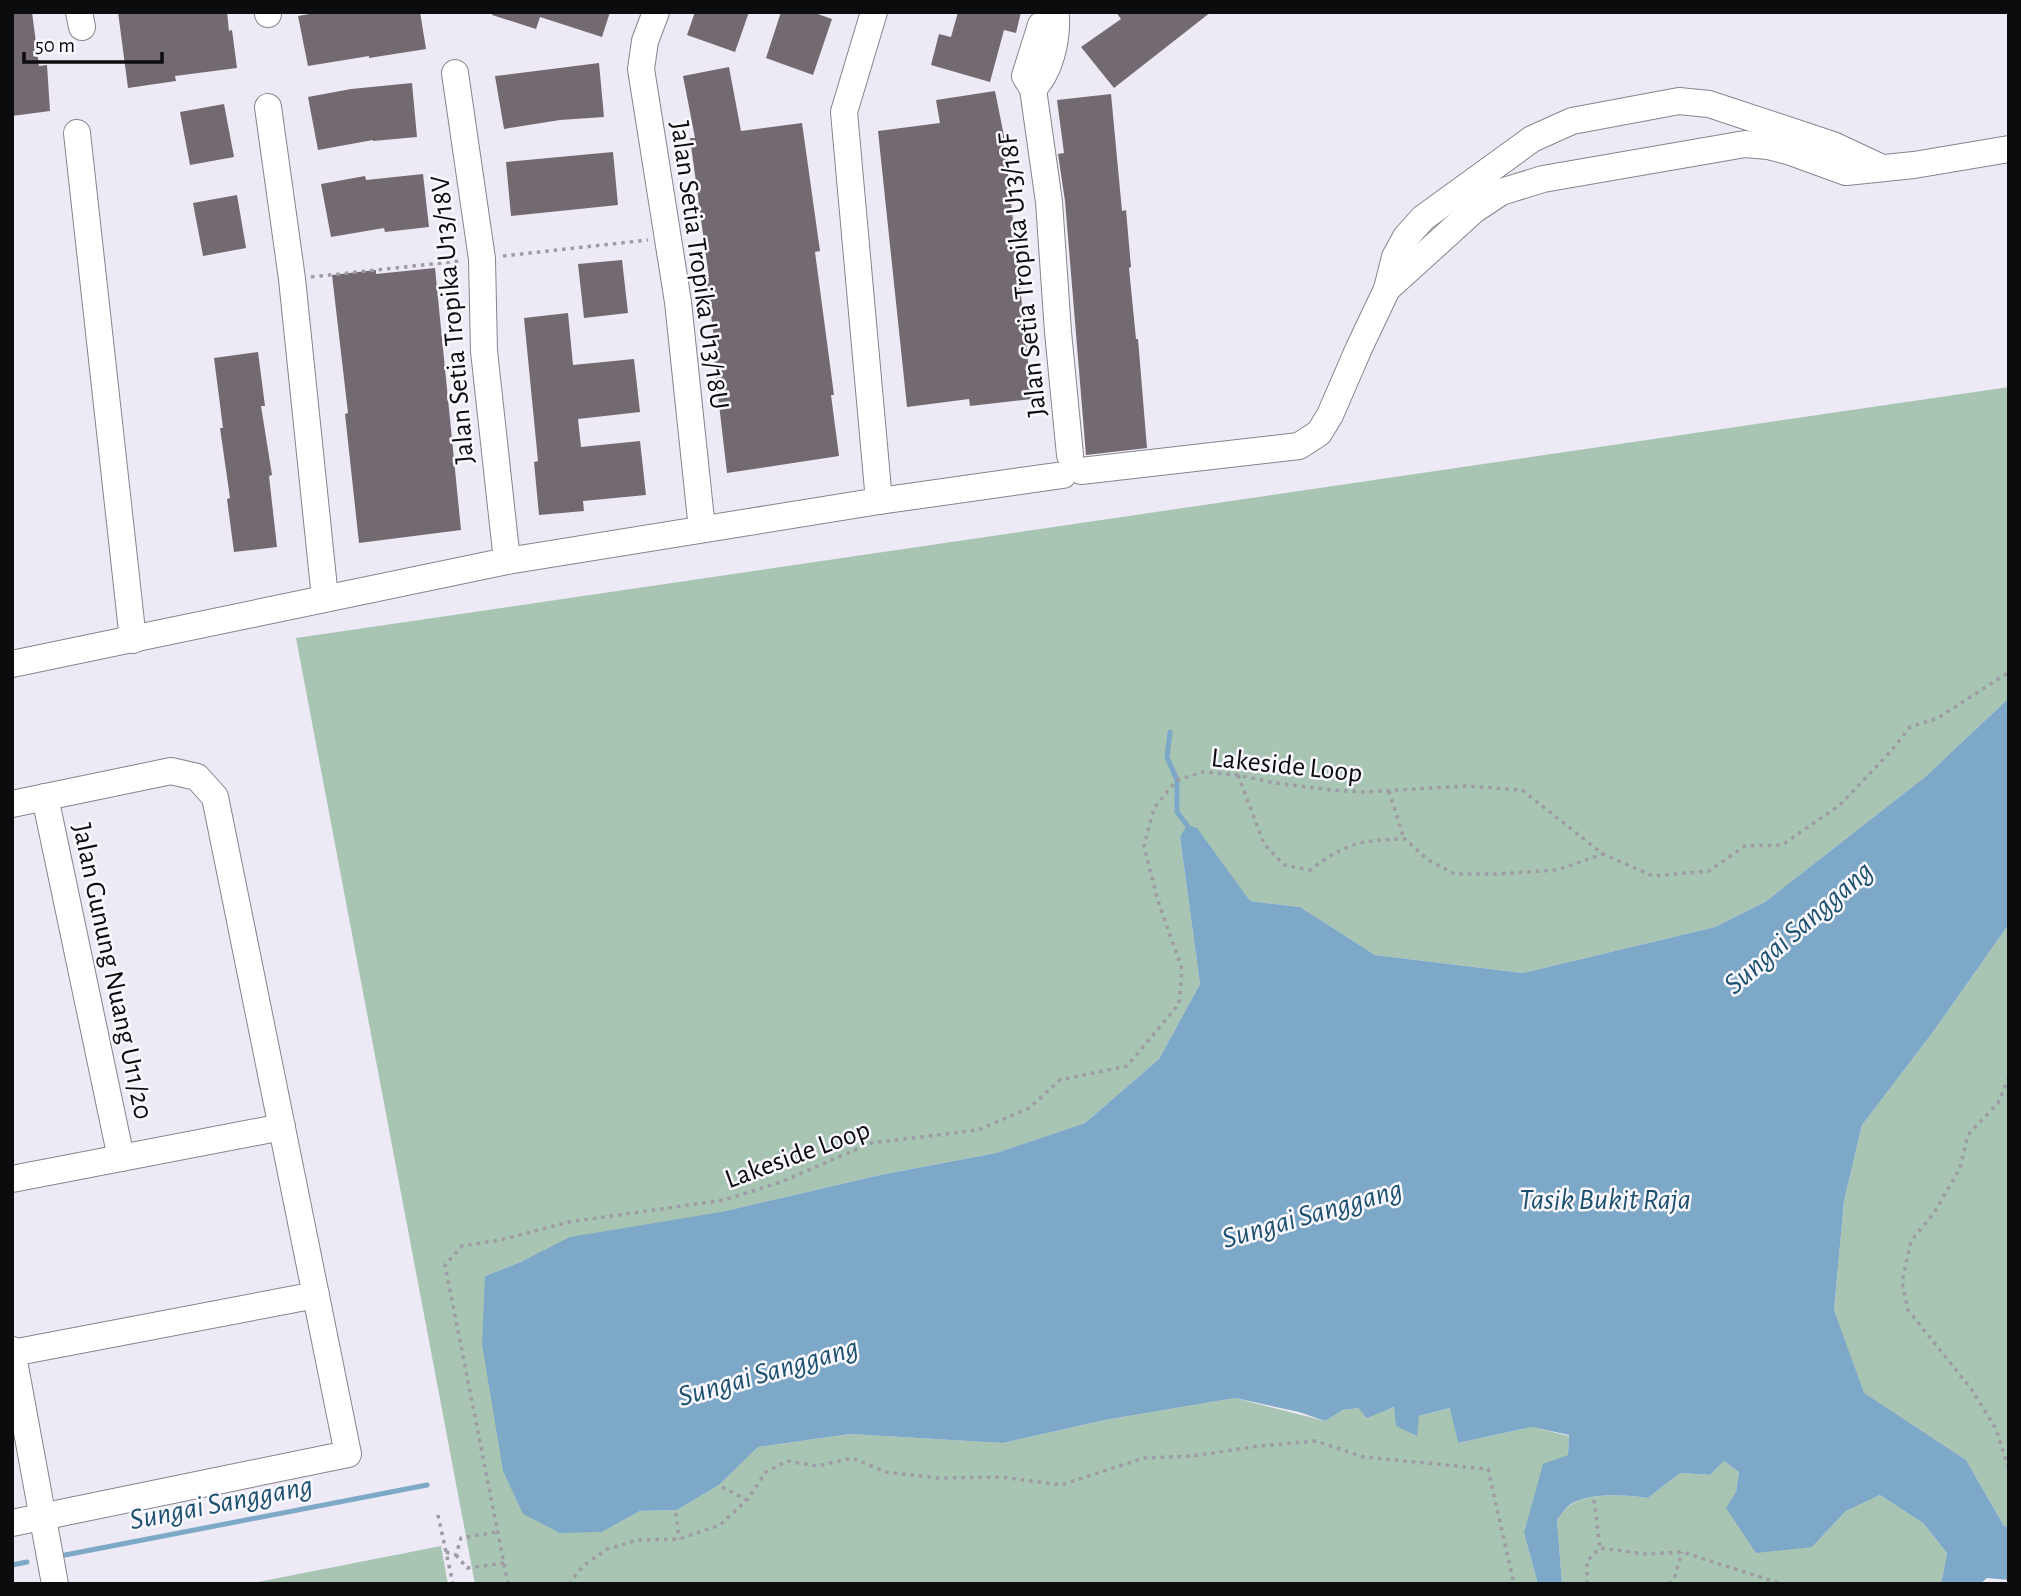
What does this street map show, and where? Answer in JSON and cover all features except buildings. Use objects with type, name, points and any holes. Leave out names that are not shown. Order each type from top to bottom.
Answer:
[{"type":"street","name":"Jalan Setia Tropika U13/18U","points":[[656,12],[645,41],[641,69],[678,302],[702,529]]},
{"type":"street","points":[[874,12],[844,112],[879,501]]},
{"type":"street","name":"Jalan Setia Tropika U13/18F","points":[[1060,15],[1057,34],[1042,79],[1033,89],[1049,202],[1071,467]]},
{"type":"street","name":"Jalan Setia Tropika U13/18V","points":[[455,73],[482,258],[484,351],[507,561]]},
{"type":"street","points":[[12,664],[507,561],[1071,467],[1299,446],[1319,433],[1330,415],[1387,289],[1395,257],[1406,237],[1423,218],[1532,139],[1572,121],[1679,101],[1709,104],[1833,145],[1882,168]]},
{"type":"street","points":[[268,107],[292,279],[326,598]]},
{"type":"street","points":[[76,133],[133,640]]},
{"type":"street","points":[[1387,289],[1474,210],[1501,192],[1543,179],[1745,144],[1791,152],[1846,172],[1914,165],[2009,149]]},
{"type":"street","points":[[12,804],[171,771],[197,777],[215,797],[348,1454],[12,1524]]},
{"type":"street","name":"Jalan Gunung Nuang U11/20","points":[[45,797],[121,1158]]},
{"type":"street","points":[[12,1179],[282,1127]]},
{"type":"street","points":[[55,1584],[12,1352],[316,1295]]},
{"type":"path","points":[[292,279],[667,237]]},
{"type":"path","name":"Lakeside Loop","points":[[498,1532],[444,1265],[462,1246],[499,1240],[569,1222],[724,1200],[780,1182],[871,1143],[978,1130],[1029,1108],[1060,1080],[1127,1066],[1179,1004],[1182,969],[1158,901],[1144,846],[1154,808],[1177,780],[1203,772],[1331,790],[1389,791],[1466,786],[1522,790],[1603,853],[1653,876],[1709,871],[1745,846],[1782,845],[1840,805],[1910,727],[1938,718],[2009,672]]},
{"type":"path","points":[[1238,775],[1264,844],[1284,865],[1310,870],[1336,851],[1366,840],[1405,839]]},
{"type":"path","points":[[1389,791],[1405,839],[1428,860],[1455,874],[1557,870],[1603,853]]},
{"type":"path","points":[[2009,1077],[1998,1103],[1968,1135],[1959,1168],[1934,1213],[1911,1241],[1902,1282],[1908,1310],[1972,1390],[1996,1429],[2009,1470]]},
{"type":"path","points":[[569,1584],[583,1566],[607,1549],[638,1540],[679,1539],[720,1525],[747,1500],[766,1472],[787,1461],[817,1466],[852,1458],[886,1472],[938,1478],[1002,1477],[1061,1485],[1144,1458],[1193,1456],[1316,1441],[1364,1457],[1488,1469],[1514,1584]]},
{"type":"path","points":[[722,1487],[747,1500]]},
{"type":"path","points":[[1594,1500],[1600,1548]]},
{"type":"path","points":[[676,1513],[679,1539]]},
{"type":"path","points":[[438,1515],[453,1584]]},
{"type":"path","points":[[456,1555],[461,1538],[498,1532],[508,1584]]},
{"type":"path","points":[[1600,1548],[1647,1554],[1682,1552],[1782,1584]]},
{"type":"path","points":[[1587,1584],[1587,1561],[1600,1548]]},
{"type":"path","points":[[446,1552],[456,1555],[467,1569],[504,1563]]},
{"type":"path","points":[[1669,1584],[1675,1576],[1682,1552]]},
{"type":"green space","points":[[2009,387],[2009,698],[1925,777],[1765,902],[1715,927],[1523,973],[1375,955],[1300,907],[1249,901],[1197,829],[1180,837],[1200,984],[1159,1059],[1085,1123],[996,1153],[880,1175],[721,1212],[521,1262],[485,1276],[602,1532],[640,1511],[677,1510],[719,1485],[758,1447],[850,1434],[1003,1443],[1105,1420],[1235,1398],[1325,1421],[1343,1410],[1358,1408],[1367,1417],[1395,1407],[1416,1436],[1419,1416],[1451,1408],[1458,1443],[1532,1427],[1569,1436],[1568,1455],[1524,1533],[1538,1584],[475,1584],[296,638]]},
{"type":"green space","points":[[2009,924],[2009,1527],[2004,1526],[1966,1460],[1863,1393],[1834,1310],[1844,1201],[1862,1125],[1933,1032]]},
{"type":"green space","points":[[1724,1461],[1739,1472],[1736,1492],[1812,1547],[1846,1511],[1880,1495],[1923,1523],[1947,1553],[1941,1584],[1562,1584],[1557,1520],[1570,1505],[1599,1496],[1648,1498],[1680,1473],[1710,1475]]},
{"type":"green space","points":[[441,1546],[448,1584],[248,1584]]},
{"type":"water","name":"Tasik Bukit Raja","points":[[2009,698],[2009,924],[1933,1032],[1862,1125],[1844,1201],[1834,1310],[1864,1393],[1966,1460],[2004,1526],[2009,1527],[2009,1580],[1987,1578],[1980,1584],[1941,1584],[1947,1553],[1923,1523],[1880,1495],[1846,1511],[1812,1547],[1756,1553],[1726,1508],[1736,1492],[1739,1472],[1724,1461],[1710,1475],[1680,1473],[1648,1498],[1599,1496],[1571,1504],[1557,1520],[1562,1584],[1538,1584],[1524,1533],[1543,1464],[1568,1455],[1569,1435],[1532,1427],[1458,1443],[1450,1408],[1419,1416],[1417,1436],[1396,1426],[1394,1407],[1367,1418],[1358,1408],[1343,1410],[1325,1421],[1299,1412],[1235,1398],[1105,1420],[1003,1443],[850,1434],[758,1447],[719,1485],[677,1510],[640,1511],[602,1532],[560,1533],[523,1514],[503,1471],[482,1344],[485,1276],[521,1262],[570,1237],[721,1212],[880,1175],[996,1153],[1085,1123],[1159,1059],[1200,984],[1180,837],[1187,825],[1197,828],[1250,901],[1300,907],[1375,955],[1523,973],[1715,927],[1765,902],[1925,777]]},
{"type":"waterway","points":[[1170,732],[1167,757],[1177,780],[1177,812],[1187,825]]},
{"type":"waterway","name":"Sungai Sanggang","points":[[65,1555],[427,1485]]},
{"type":"waterway","name":"Sungai Sanggang","points":[[12,1565],[27,1562]]}]
